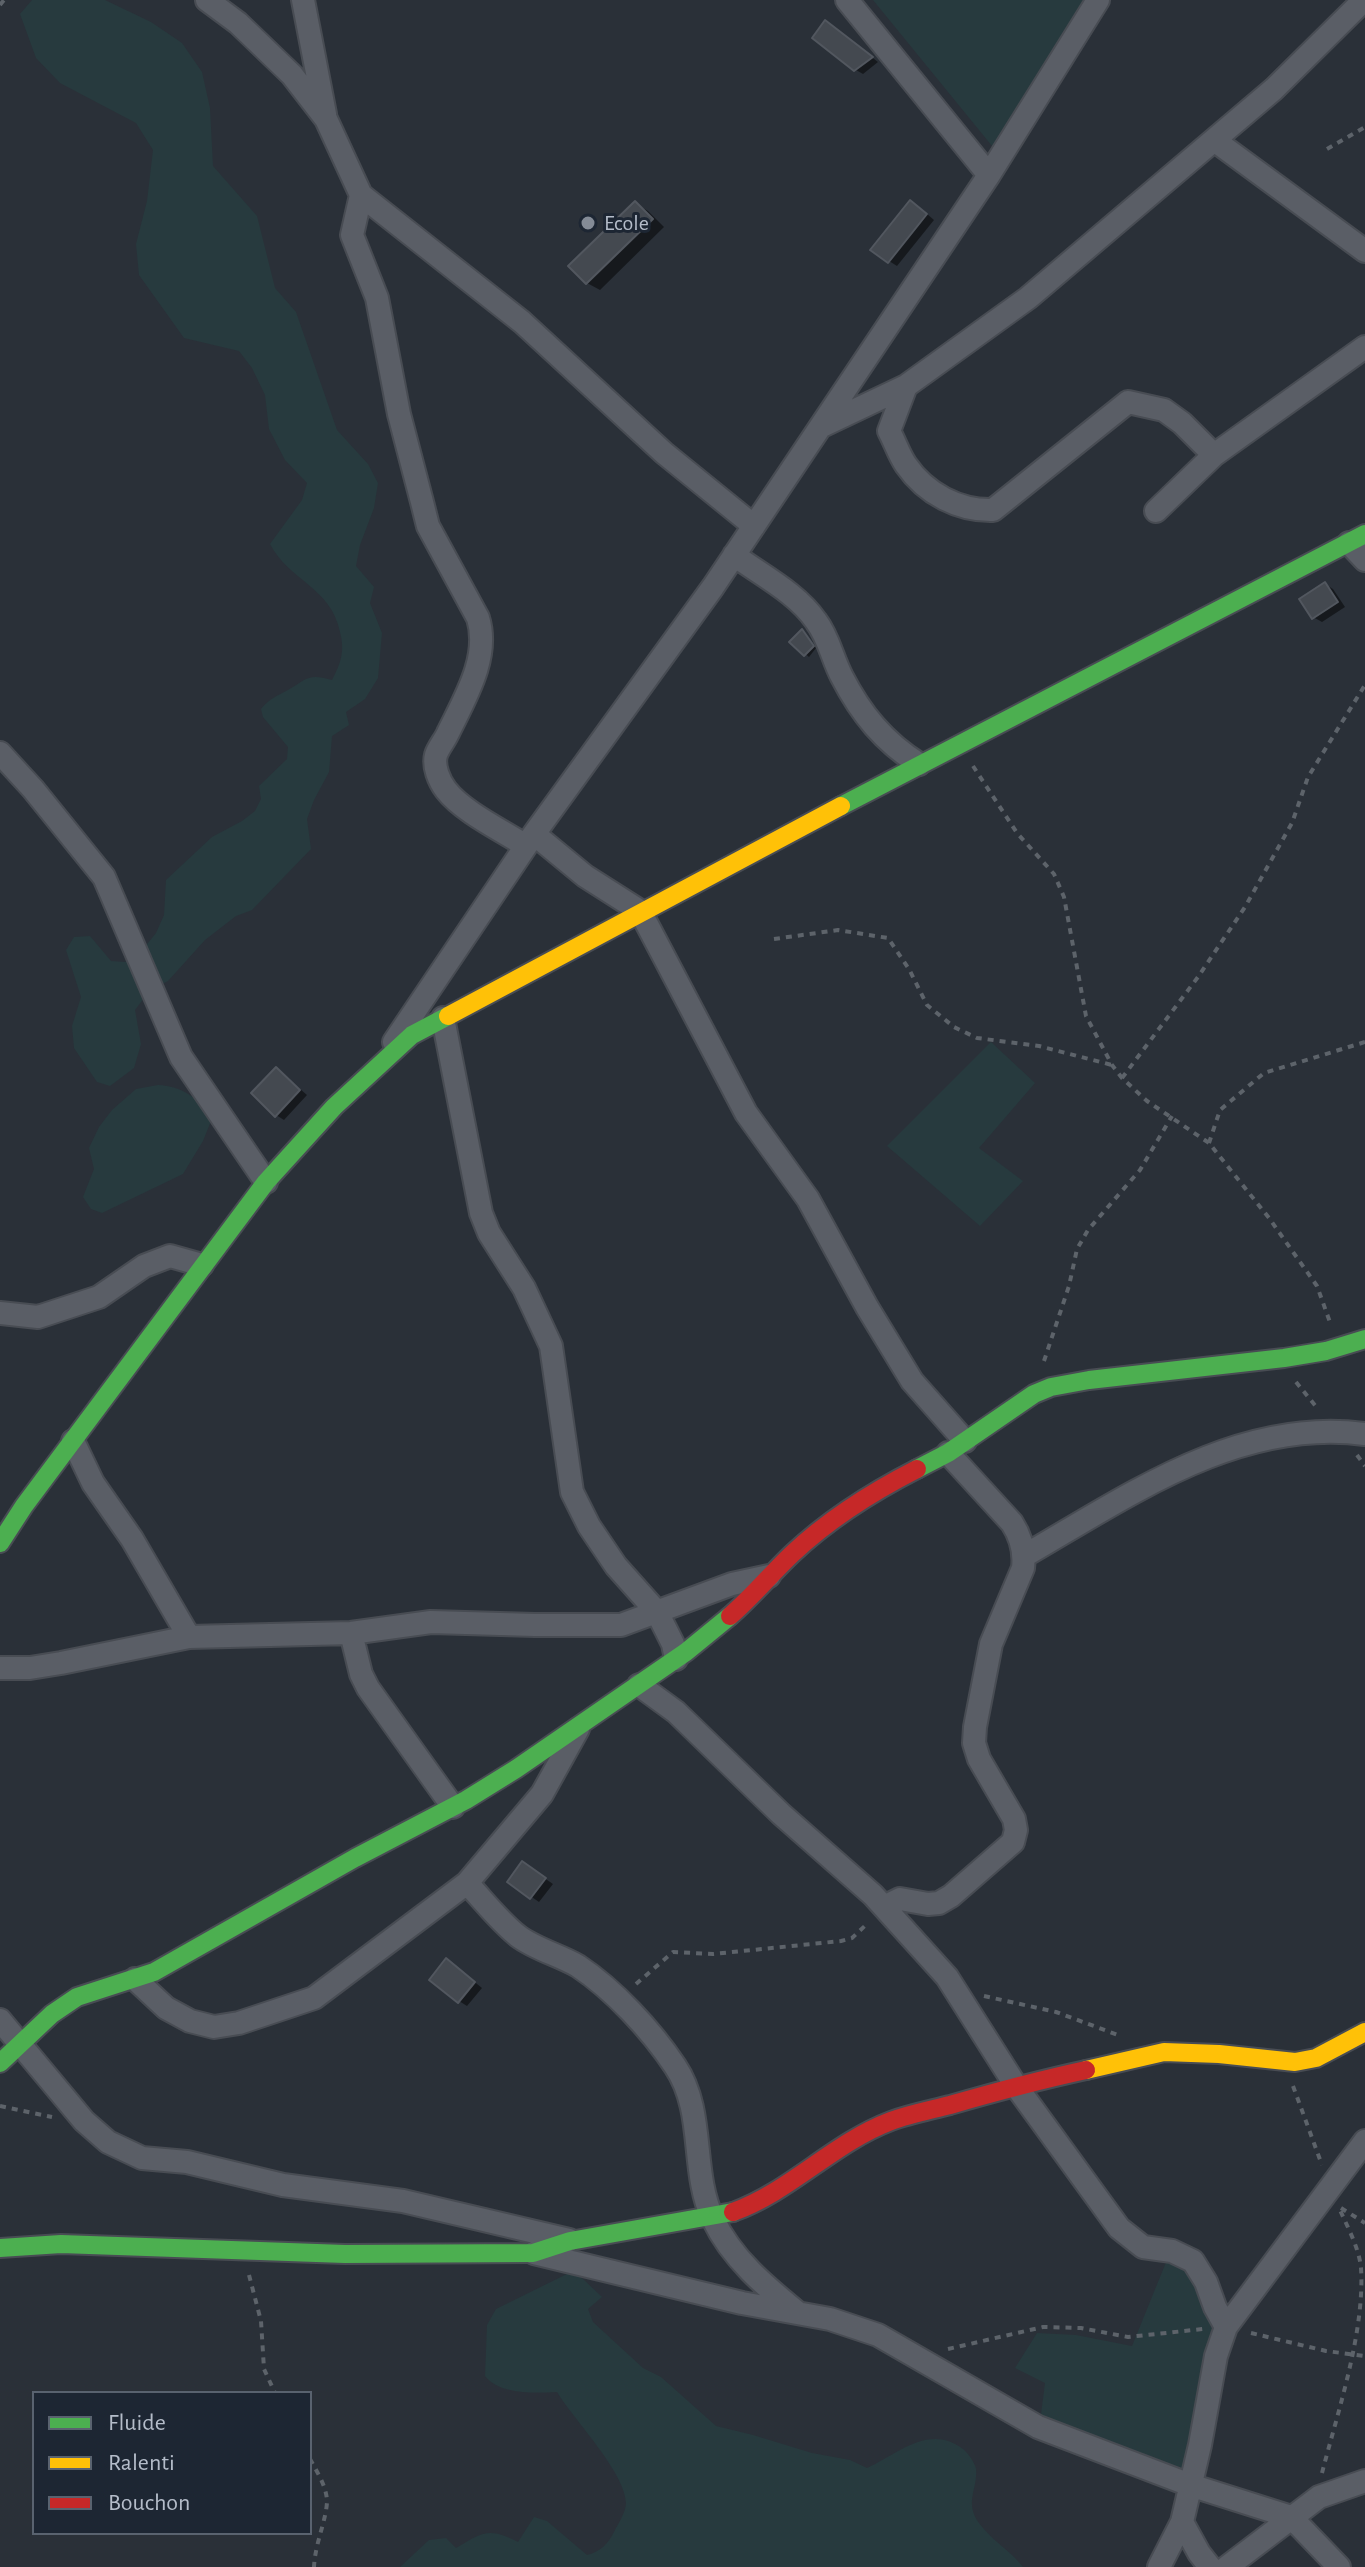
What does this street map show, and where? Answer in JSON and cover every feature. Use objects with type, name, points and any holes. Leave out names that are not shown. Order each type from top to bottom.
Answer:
[{"type":"street","points":[[207,0],[238,23],[292,75],[326,119],[361,195],[522,322],[664,453],[754,526]]},
{"type":"street","points":[[303,0],[326,119]]},
{"type":"street","points":[[847,0],[989,175]]},
{"type":"street","points":[[383,1060],[530,840],[754,526],[989,175],[1098,0]]},
{"type":"street","points":[[821,426],[906,386],[1028,298],[1274,89],[1364,0]]},
{"type":"street","points":[[1214,140],[1365,251]]},
{"type":"street","points":[[361,195],[352,235],[377,298],[399,414],[428,526],[478,618],[483,633],[476,672],[436,755],[438,776],[447,791],[465,806],[530,840],[640,911],[746,1113],[808,1199],[912,1381],[1019,1534],[1023,1568],[991,1644],[974,1743],[979,1759],[1014,1819],[1016,1830],[1013,1842],[939,1903],[900,1899],[884,1907]]},
{"type":"street","points":[[1156,511],[1214,455],[1365,347]]},
{"type":"street","points":[[906,386],[889,431],[907,466],[937,496],[972,511],[993,510],[1128,402],[1164,410],[1214,455]]},
{"type":"street","points":[[0,1543],[24,1506],[266,1182],[334,1107],[412,1035],[919,764],[1357,538],[1365,560]]},
{"type":"street","points":[[734,555],[805,607],[827,637],[841,676],[862,710],[893,748],[919,764]]},
{"type":"street","points":[[0,753],[104,877],[181,1057],[266,1182]]},
{"type":"street","points":[[443,1018],[481,1213],[489,1233],[524,1288],[551,1346],[572,1492],[589,1526],[616,1566],[657,1612],[673,1644],[676,1659]]},
{"type":"street","points":[[0,1313],[38,1317],[99,1297],[144,1266],[170,1256],[202,1265]]},
{"type":"street","points":[[0,2063],[52,2014],[77,1997],[154,1972],[516,1769],[676,1659],[739,1608],[794,1552],[837,1519],[897,1479],[957,1447],[1034,1394],[1067,1383],[1284,1358],[1326,1351],[1365,1339]]},
{"type":"street","points":[[1024,1556],[1131,1493],[1199,1460],[1238,1446],[1335,1430],[1365,1434]]},
{"type":"street","points":[[73,1441],[93,1483],[132,1539],[189,1637]]},
{"type":"street","points":[[0,1668],[30,1668],[61,1663],[189,1637],[351,1633],[431,1622],[621,1625],[732,1584],[769,1576]]},
{"type":"street","points":[[351,1633],[361,1674],[368,1688],[453,1807]]},
{"type":"street","points":[[639,1685],[676,1712],[781,1814],[884,1907],[947,1977],[1016,2086],[1119,2228],[1143,2247],[1172,2251],[1193,2261],[1226,2327]]},
{"type":"street","points":[[135,1979],[166,2008],[190,2021],[214,2027],[239,2023],[314,1998],[467,1883],[542,1794],[581,1724]]},
{"type":"street","points":[[467,1883],[519,1937],[581,1968],[620,2000],[674,2065],[687,2087],[712,2218],[733,2252],[753,2276],[798,2313]]},
{"type":"street","points":[[0,2020],[84,2121],[108,2142],[142,2158],[187,2162],[283,2185],[403,2201],[570,2241]]},
{"type":"street","points":[[533,2253],[570,2241],[712,2218],[753,2205],[800,2177],[839,2147],[891,2121],[1016,2086],[1164,2052],[1285,2061],[1316,2058],[1365,2032]]},
{"type":"street","points":[[1159,2567],[1182,2522],[1216,2356],[1226,2327],[1365,2141]]},
{"type":"street","points":[[0,2248],[61,2244],[345,2254],[533,2253],[742,2303],[830,2319],[878,2335],[1038,2427],[1190,2485],[1291,2517],[1339,2567]]},
{"type":"street","points":[[1227,2567],[1319,2497],[1365,2481]]},
{"type":"street","points":[[1182,2522],[1210,2567]]},
{"type":"path","points":[[0,5],[4,0]]},
{"type":"path","points":[[1327,149],[1365,127]]},
{"type":"path","points":[[1122,1078],[1198,977],[1245,907],[1292,823],[1308,777],[1335,738],[1365,685]]},
{"type":"path","points":[[958,744],[1017,833],[1054,874],[1064,897],[1086,1016],[1112,1065],[1147,1101],[1209,1143],[1269,1218],[1317,1286],[1339,1346]]},
{"type":"path","points":[[774,939],[838,930],[888,938],[909,969],[927,1005],[954,1027],[977,1038],[1039,1046],[1112,1065]]},
{"type":"path","points":[[1209,1143],[1220,1110],[1264,1073],[1365,1042]]},
{"type":"path","points":[[1034,1394],[1069,1286],[1077,1249],[1088,1230],[1140,1170],[1172,1116]]},
{"type":"path","points":[[620,2000],[673,1952],[713,1954],[841,1941],[861,1931],[884,1907]]},
{"type":"path","points":[[947,1977],[975,1994],[1056,2012],[1123,2037]]},
{"type":"path","points":[[1285,2061],[1330,2188]]},
{"type":"path","points":[[0,2106],[84,2121]]},
{"type":"path","points":[[1319,2497],[1318,2485],[1358,2327],[1361,2267],[1339,2206],[1365,2223]]},
{"type":"path","points":[[238,2250],[250,2278],[261,2321],[264,2369],[274,2391]]},
{"type":"path","points":[[918,2356],[1043,2327],[1081,2328],[1128,2337],[1226,2327],[1326,2351],[1365,2356]]},
{"type":"path","points":[[312,2462],[321,2478],[327,2502],[314,2549],[314,2567]]},
{"type":"green space","points":[[32,0],[105,0],[151,22],[182,43],[202,72],[210,108],[213,166],[257,216],[275,288],[296,312],[337,430],[368,464],[378,483],[374,508],[360,545],[356,566],[374,587],[370,603],[382,633],[378,678],[365,699],[346,712],[349,725],[332,736],[329,772],[307,819],[311,849],[252,910],[236,916],[205,940],[168,981],[150,990],[135,1010],[141,1044],[134,1068],[110,1086],[97,1082],[74,1048],[72,1026],[81,997],[66,950],[74,937],[90,936],[111,961],[125,962],[140,953],[156,933],[164,915],[166,880],[212,837],[255,811],[261,799],[259,786],[287,759],[288,747],[263,717],[261,709],[267,702],[308,678],[332,680],[340,662],[342,645],[335,617],[328,604],[278,557],[270,544],[302,500],[307,483],[285,460],[269,429],[265,395],[252,368],[239,351],[184,338],[139,275],[136,244],[147,201],[153,150],[136,123],[60,83],[36,58],[20,14]]},
{"type":"green space","points":[[873,0],[1103,0],[1001,157]]},
{"type":"green space","points":[[991,1042],[1035,1083],[979,1148],[1023,1181],[980,1226],[887,1146]]},
{"type":"green space","points":[[158,1085],[188,1094],[213,1116],[203,1141],[183,1174],[102,1213],[91,1209],[83,1197],[94,1169],[89,1148],[99,1127],[112,1110],[136,1089]]},
{"type":"green space","points":[[1169,2255],[1188,2263],[1217,2310],[1188,2481],[1040,2422],[1045,2383],[1015,2368],[1037,2333],[1076,2335],[1132,2346]]},
{"type":"green space","points":[[571,2272],[602,2297],[588,2309],[593,2322],[643,2368],[661,2377],[716,2426],[812,2453],[850,2460],[867,2468],[926,2440],[938,2439],[963,2449],[976,2469],[972,2502],[975,2515],[984,2529],[1023,2567],[400,2567],[429,2540],[446,2538],[456,2548],[480,2535],[493,2533],[518,2542],[534,2517],[547,2521],[587,2555],[600,2550],[612,2536],[626,2507],[623,2490],[608,2462],[557,2392],[508,2390],[485,2376],[487,2325],[496,2309]]},
{"type":"building","points":[[825,20],[873,57],[854,71],[812,38]]},
{"type":"building","points":[[910,200],[927,214],[888,263],[870,250]]},
{"type":"building","points":[[635,201],[653,219],[586,284],[568,266]]},
{"type":"building","points":[[1325,582],[1338,602],[1312,619],[1299,599]]},
{"type":"building","points":[[802,629],[814,646],[804,656],[789,642]]},
{"type":"building","points":[[276,1067],[300,1090],[275,1117],[251,1093]]},
{"type":"building","points":[[522,1861],[546,1878],[530,1899],[507,1882]]},
{"type":"building","points":[[446,1958],[475,1982],[458,2003],[429,1980]]},
{"type":"traffic: fast","points":[[841,806],[1365,534]]},
{"type":"traffic: fast","points":[[0,1543],[24,1506],[266,1182],[334,1107],[412,1035],[448,1016]]},
{"type":"traffic: fast","points":[[917,1469],[948,1453],[1034,1394],[1051,1387],[1284,1358],[1326,1351],[1365,1339]]},
{"type":"traffic: fast","points":[[0,2063],[52,2014],[77,1997],[154,1972],[355,1858],[466,1800],[686,1652],[730,1616]]},
{"type":"traffic: fast","points":[[0,2248],[61,2244],[345,2254],[533,2253],[570,2241],[733,2212]]},
{"type":"traffic: slow","points":[[448,1016],[841,806]]},
{"type":"traffic: slow","points":[[1086,2070],[1164,2052],[1295,2062],[1316,2058],[1365,2032]]},
{"type":"traffic: jam","points":[[730,1616],[821,1529],[917,1469]]},
{"type":"traffic: jam","points":[[733,2212],[774,2192],[850,2142],[891,2121],[1086,2070]]},
{"type":"place","name":"Ecole","points":[[588,223]]}]
